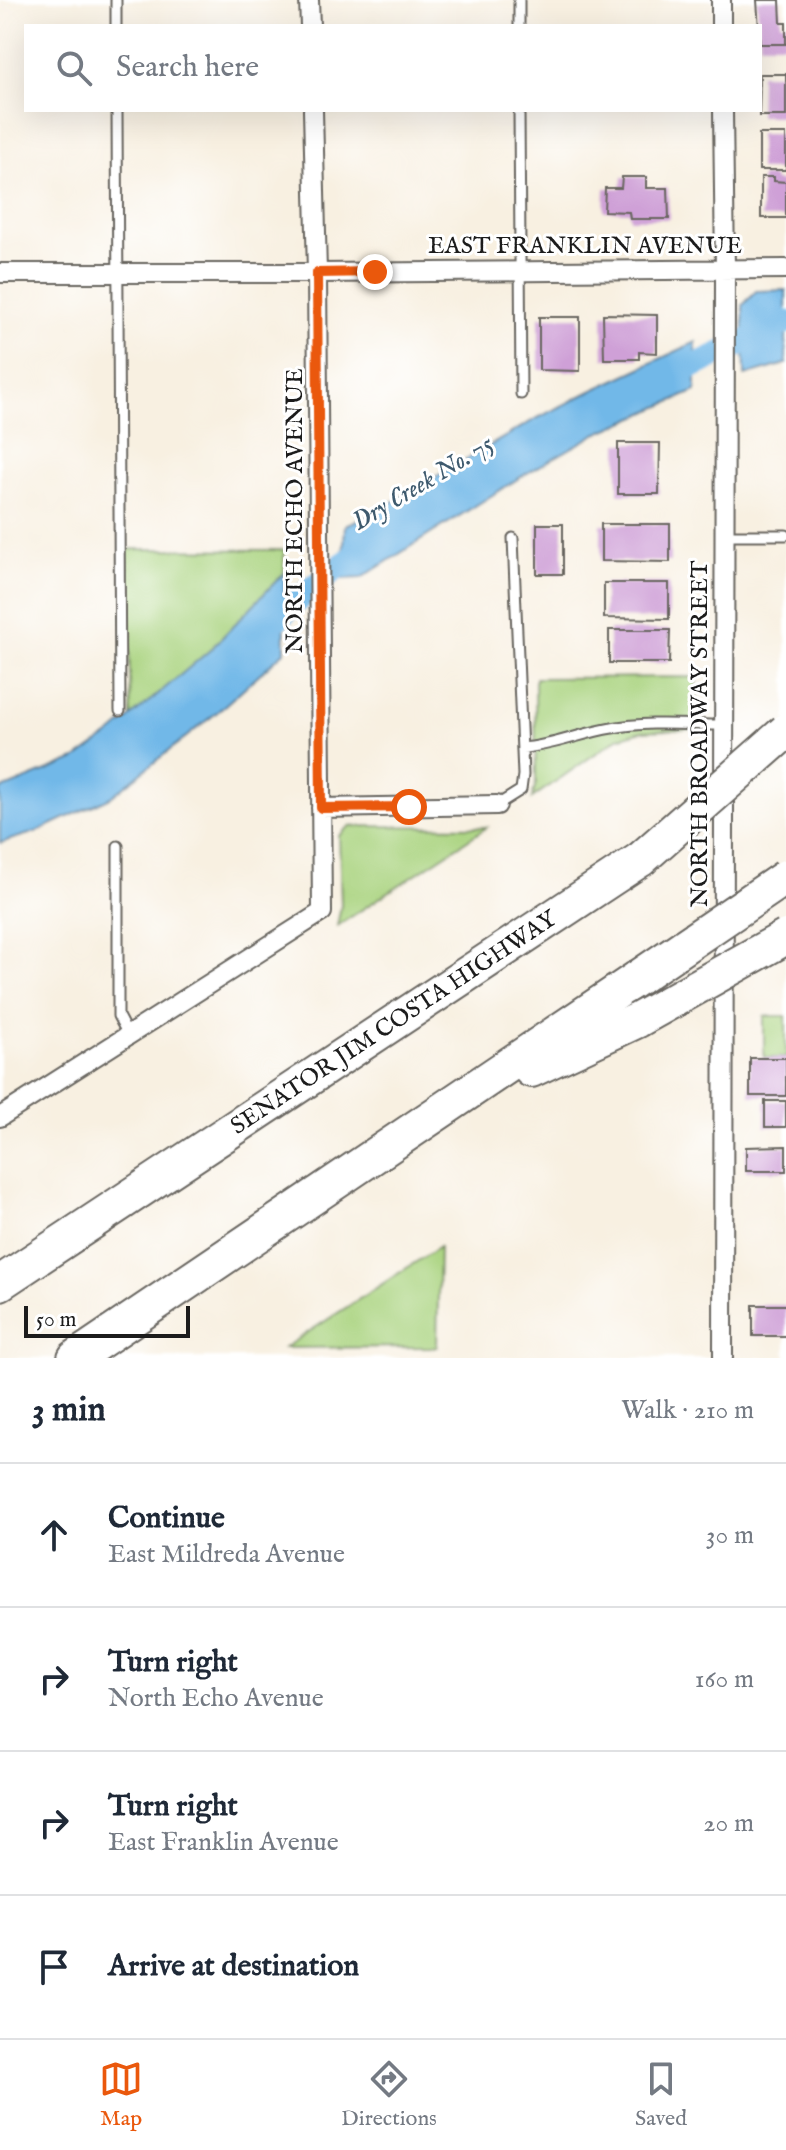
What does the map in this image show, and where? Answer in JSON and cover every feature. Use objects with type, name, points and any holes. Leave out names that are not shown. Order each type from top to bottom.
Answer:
[{"type":"highway","points":[[641,859],[786,731]]},
{"type":"highway","name":"SENATOR JIM COSTA HIGHWAY","points":[[0,1283],[786,764]]},
{"type":"highway","points":[[75,1358],[786,877]]},
{"type":"highway","points":[[436,1114],[638,1020],[786,937]]},
{"type":"street","points":[[309,0],[310,24]]},
{"type":"street","points":[[721,0],[721,24]]},
{"type":"street","name":"NORTH ECHO AVENUE","points":[[128,1035],[322,912],[313,112]]},
{"type":"street","name":"NORTH BROADWAY STREET","points":[[723,112],[723,1358]]},
{"type":"street","name":"EAST FRANKLIN AVENUE","points":[[0,273],[786,269]]},
{"type":"street","points":[[321,808],[497,805]]},
{"type":"street","points":[[0,1117],[128,1035]]},
{"type":"lane","points":[[116,0],[116,24]]},
{"type":"lane","points":[[519,0],[519,24]]},
{"type":"lane","points":[[117,112],[120,711]]},
{"type":"lane","points":[[519,112],[521,394]]},
{"type":"lane","points":[[724,535],[786,535]]},
{"type":"lane","points":[[497,805],[521,790],[523,775],[513,538]]},
{"type":"lane","points":[[522,748],[544,747],[610,728],[635,725],[724,725]]},
{"type":"lane","points":[[118,846],[118,1016],[128,1035]]},
{"type":"green space","points":[[127,549],[284,550],[284,573],[210,650],[131,718]]},
{"type":"green space","points":[[696,677],[697,729],[642,731],[618,738],[532,798],[536,783],[535,678]]},
{"type":"green space","points":[[350,826],[487,827],[337,926],[341,905],[339,836]]},
{"type":"green space","points":[[764,1016],[786,1016],[786,1058],[764,1058]]},
{"type":"green space","points":[[439,1247],[437,1347],[284,1348]]},
{"type":"water","points":[[786,290],[786,364],[745,376],[743,305],[756,291]]},
{"type":"water","points":[[696,342],[696,391],[596,434],[524,475],[361,578],[342,579],[345,525],[373,513],[534,420]]},
{"type":"water","points":[[284,573],[285,651],[215,714],[111,797],[36,832],[0,843],[0,790],[76,759],[112,733],[210,650]]},
{"type":"building","points":[[757,0],[780,0],[781,23],[786,23],[786,44],[762,44],[762,24],[759,24]]},
{"type":"building","points":[[762,74],[786,74],[786,116],[759,116],[762,112]]},
{"type":"building","points":[[759,134],[786,134],[786,170],[759,170]]},
{"type":"building","points":[[622,177],[646,177],[646,188],[668,188],[669,219],[630,219],[629,212],[604,211],[605,188],[621,188]]},
{"type":"building","points":[[761,177],[774,177],[774,181],[786,182],[786,218],[761,218]]},
{"type":"building","points":[[603,314],[657,315],[657,353],[639,352],[639,359],[604,359]]},
{"type":"building","points":[[539,317],[580,317],[580,371],[539,370]]},
{"type":"building","points":[[618,443],[660,443],[659,494],[618,494]]},
{"type":"building","points":[[537,524],[563,524],[563,574],[537,574]]},
{"type":"building","points":[[601,524],[670,524],[670,562],[601,561]]},
{"type":"building","points":[[604,583],[669,583],[669,619],[604,618]]},
{"type":"building","points":[[609,630],[670,630],[669,663],[609,663]]},
{"type":"building","points":[[750,1058],[786,1058],[786,1096],[750,1096]]},
{"type":"building","points":[[765,1101],[786,1101],[786,1127],[765,1127]]},
{"type":"building","points":[[786,1146],[786,1171],[746,1171],[746,1147]]},
{"type":"building","points":[[753,1305],[786,1305],[786,1336],[753,1336]]},
{"type":"waterway","name":"Dry Creek No. 75","points":[[669,378],[786,322]]},
{"type":"waterway","name":"Dry Creek No. 75","points":[[261,635],[312,588],[369,547]]},
{"type":"route","points":[[375,272],[317,273],[321,808],[409,807]]}]
